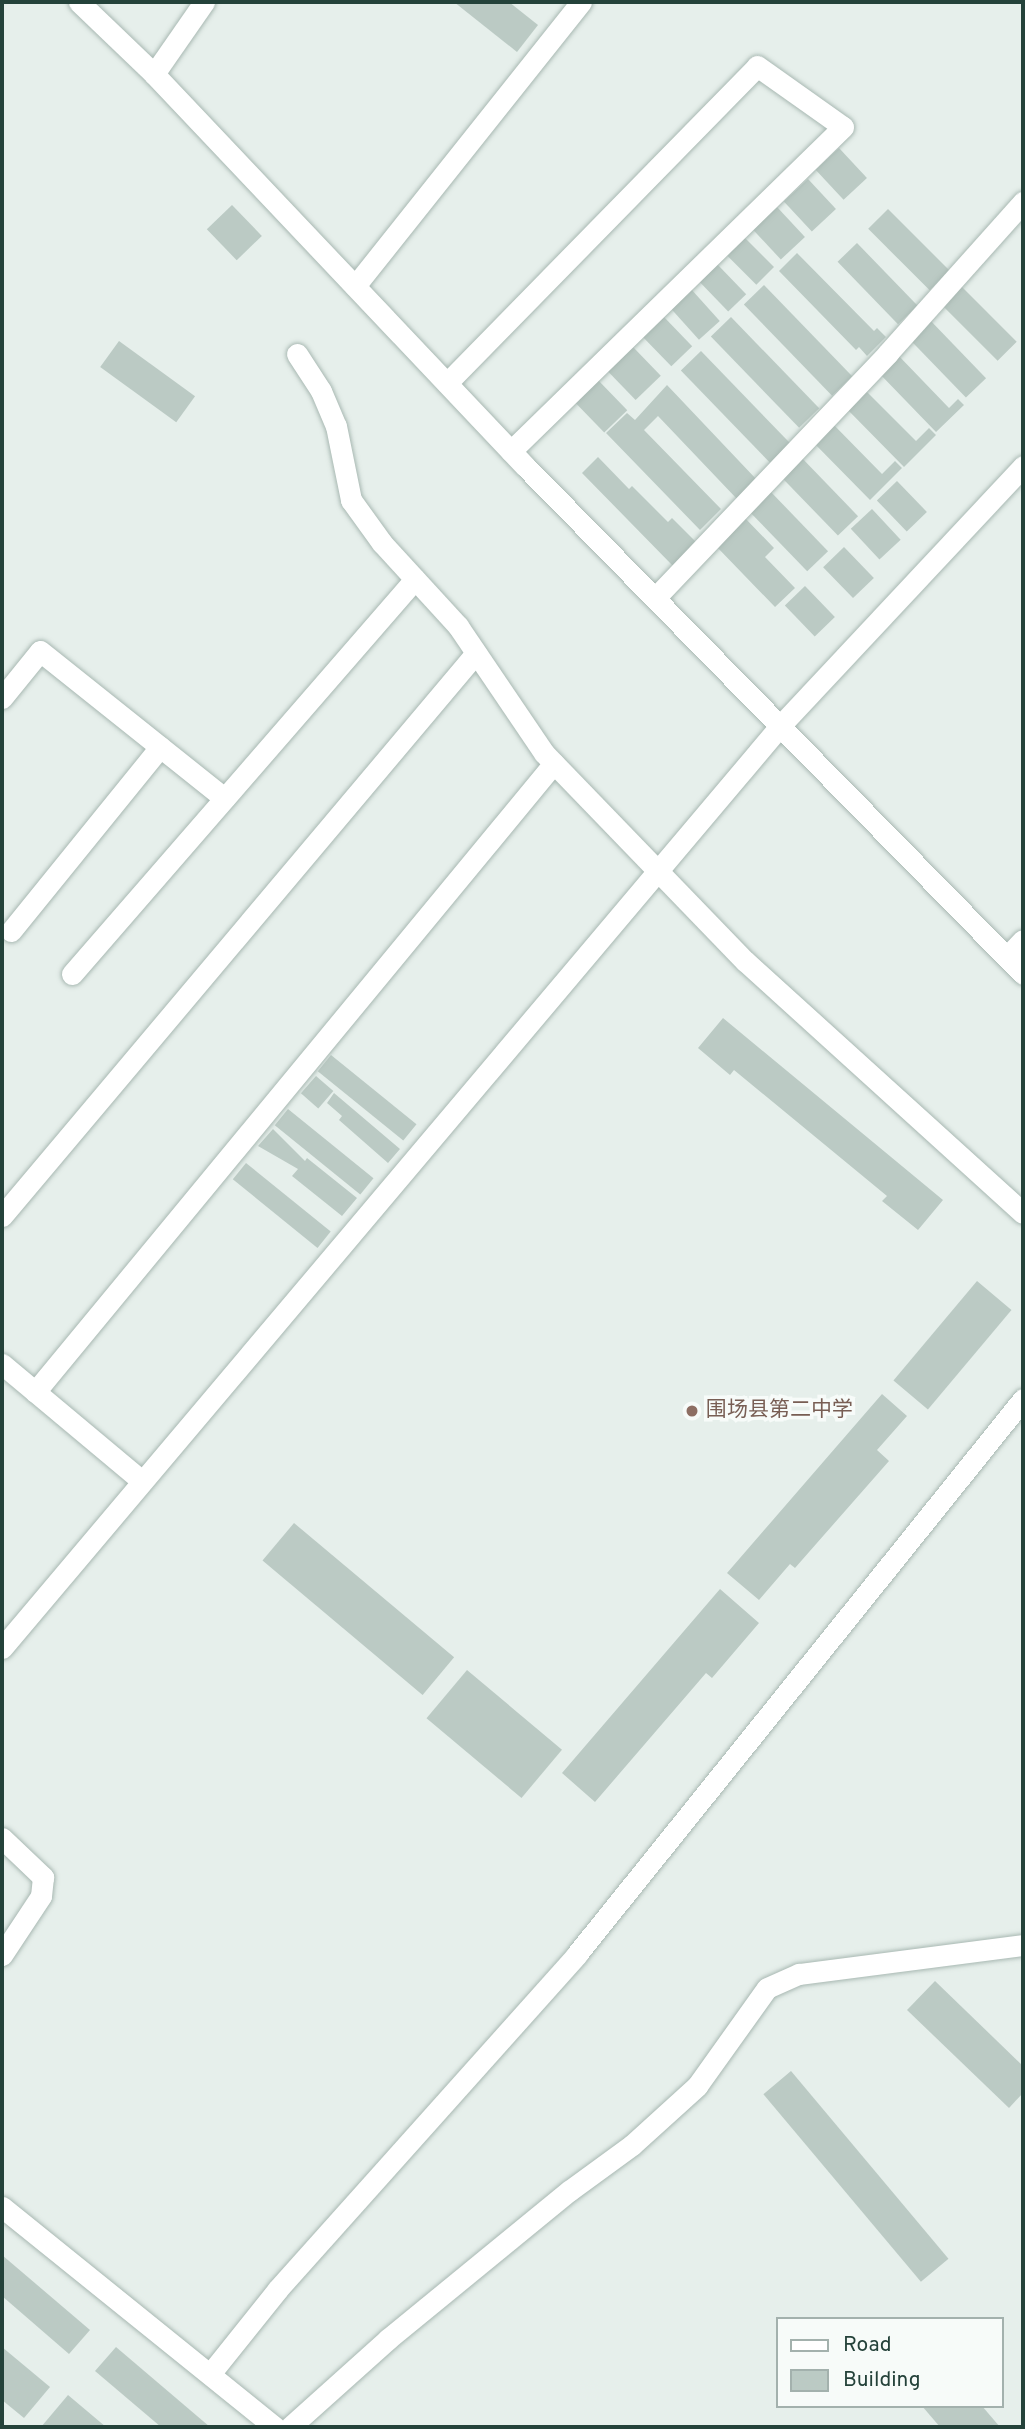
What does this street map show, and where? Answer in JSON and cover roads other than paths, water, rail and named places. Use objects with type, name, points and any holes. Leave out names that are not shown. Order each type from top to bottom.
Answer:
[{"type":"street","points":[[79,2],[154,74],[512,451],[1023,974]]},
{"type":"street","points":[[154,74],[204,2]]},
{"type":"street","points":[[355,286],[581,2]]},
{"type":"street","points":[[447,383],[757,66],[843,127],[512,451]]},
{"type":"street","points":[[655,598],[888,353],[1023,202]]},
{"type":"street","points":[[297,354],[321,391],[336,426],[351,500],[476,653],[554,763],[745,961],[1023,1213]]},
{"type":"street","points":[[2,1648],[780,726],[1023,467]]},
{"type":"street","points":[[72,974],[415,579]]},
{"type":"street","points":[[2,698],[40,651],[224,798]]},
{"type":"street","points":[[2,1216],[476,653]]},
{"type":"street","points":[[11,931],[160,747]]},
{"type":"street","points":[[35,1392],[554,763]]},
{"type":"street","points":[[1007,957],[1023,940]]},
{"type":"street","points":[[2,1364],[142,1481]]},
{"type":"street","points":[[210,2374],[278,2288],[577,1954],[1023,1399]]},
{"type":"street","points":[[2,1838],[43,1878],[41,1896],[2,1955]]},
{"type":"street","points":[[290,2427],[388,2339],[569,2191],[632,2145],[688,2094],[768,1988],[799,1974],[1023,1945]]},
{"type":"street","points":[[2,2207],[275,2427]]},
{"type":"place","name":"围场县第二中学","points":[[692,1411]]}]
